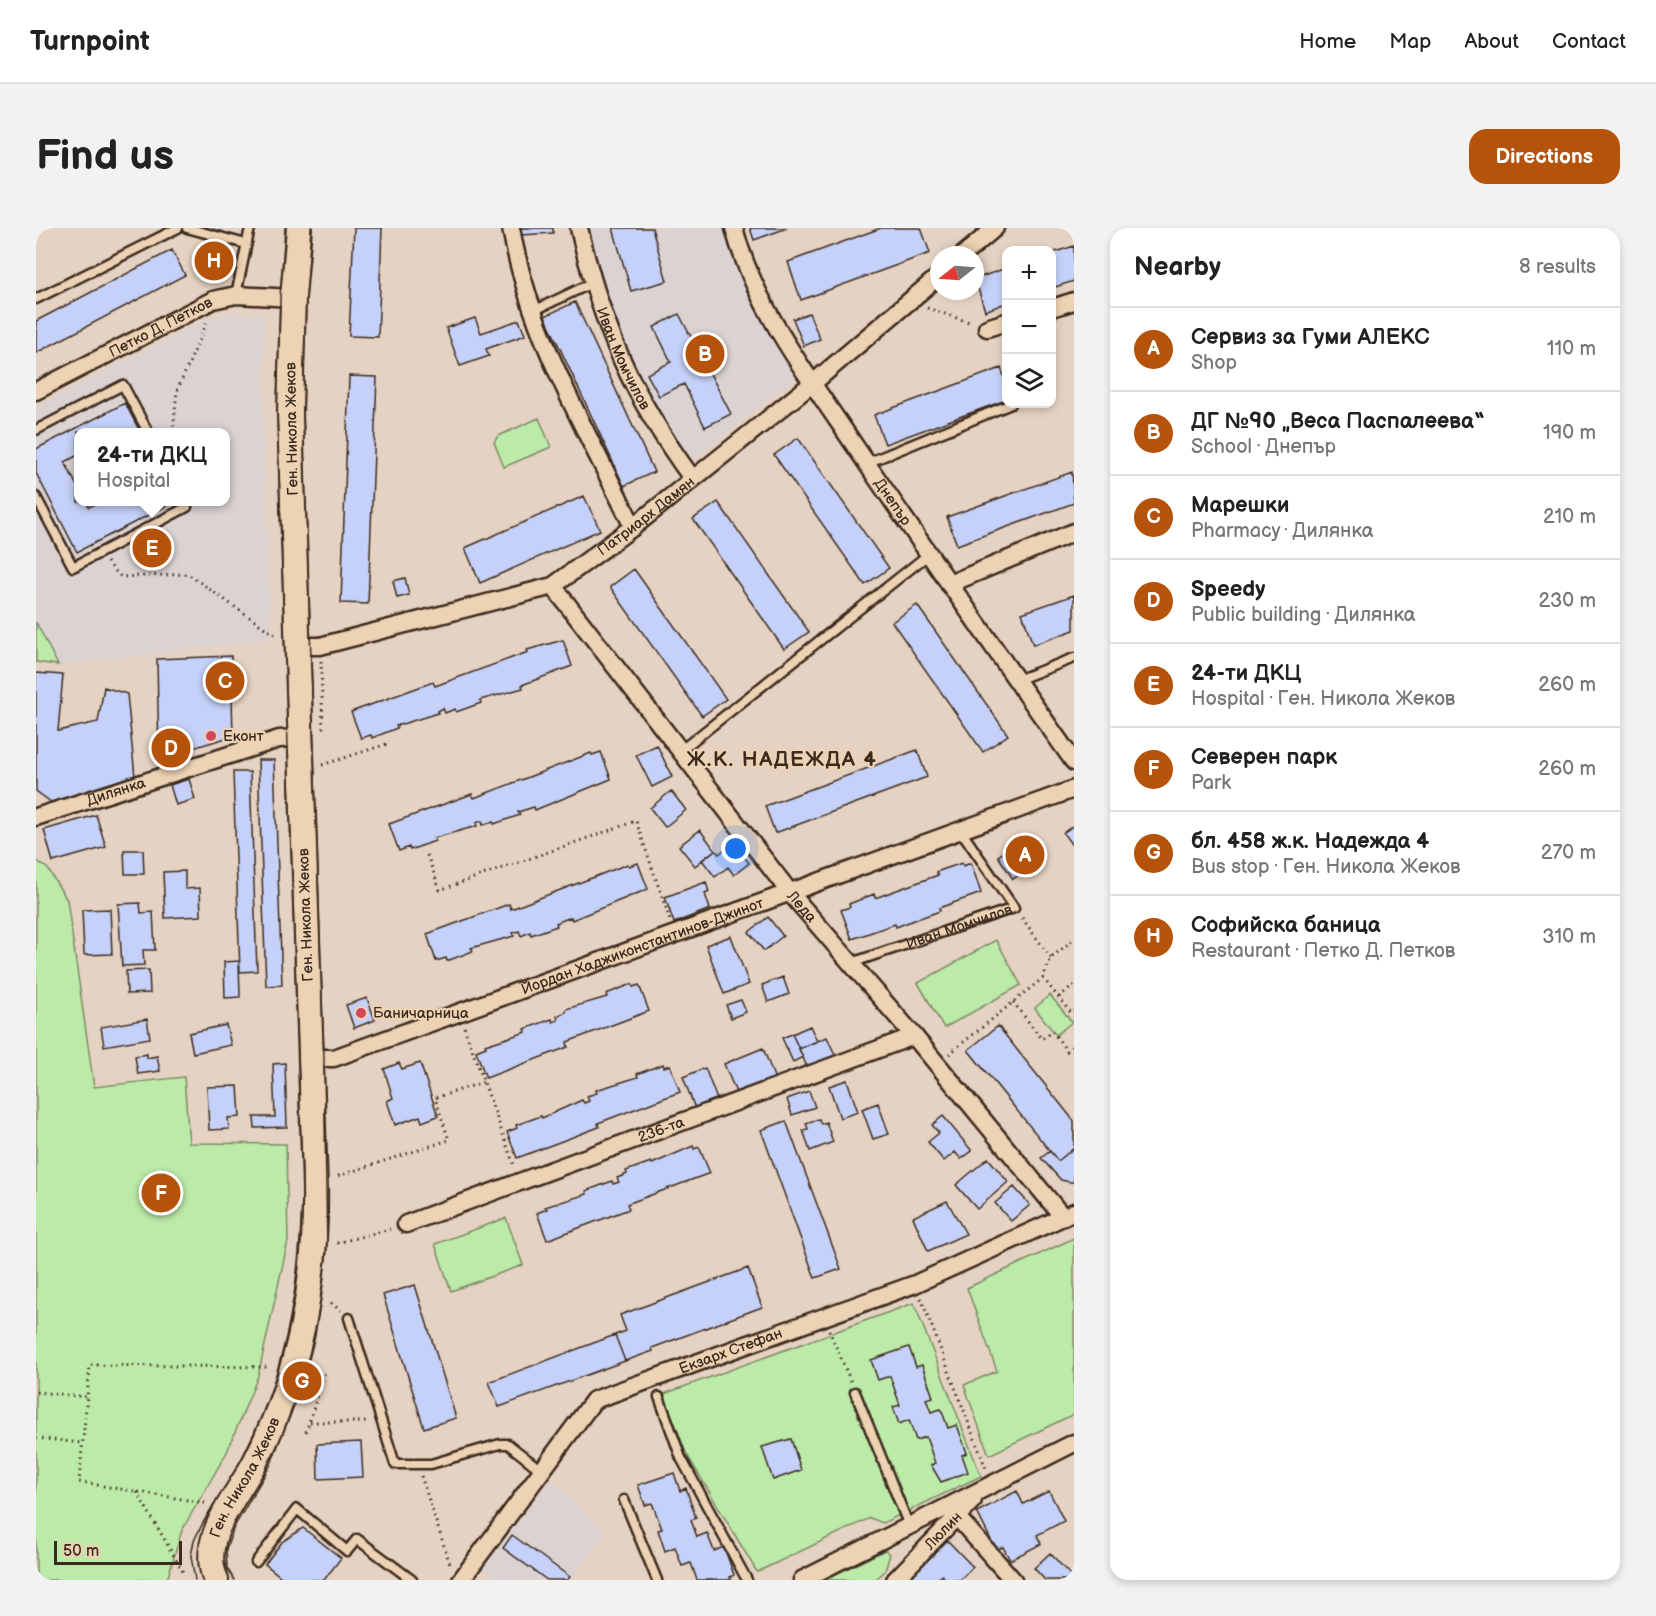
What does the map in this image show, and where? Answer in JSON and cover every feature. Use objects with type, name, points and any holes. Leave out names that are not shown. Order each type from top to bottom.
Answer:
[{"type":"street","name":"Ген. Никола Жеков","points":[[216,1580],[211,1561],[211,1546],[217,1529],[253,1467],[273,1424],[292,1368],[310,1286],[316,1218],[311,1059],[312,735],[297,646],[290,413],[293,298],[299,228]]},
{"type":"street","points":[[512,228],[518,268],[542,336],[633,527]]},
{"type":"street","name":"Иван Момчилов","points":[[579,228],[592,283],[617,354],[658,431],[692,478]]},
{"type":"street","name":"Днепър","points":[[734,228],[746,264],[762,298],[813,383],[928,554],[1074,762]]},
{"type":"street","points":[[974,246],[995,228]]},
{"type":"street","name":"Патриарх Дамян","points":[[297,646],[320,646],[553,586],[633,527],[813,383],[930,284]]},
{"type":"street","name":"Петко Д. Петков","points":[[36,391],[213,300],[236,295],[293,298]]},
{"type":"street","points":[[1056,307],[1074,302]]},
{"type":"street","points":[[987,328],[1002,323]]},
{"type":"street","points":[[949,584],[1074,532]]},
{"type":"street","name":"Леда","points":[[553,586],[790,894],[1069,1215]]},
{"type":"street","name":"Дилянка","points":[[36,817],[279,739],[312,735]]},
{"type":"street","name":"Йордан Хаджиконстантинов-Джинот","points":[[311,1059],[334,1058],[676,936],[1074,789]]},
{"type":"street","name":"236-та","points":[[406,1224],[521,1184],[914,1036]]},
{"type":"street","name":"Екзарх Стефан","points":[[456,1575],[543,1471],[594,1400],[915,1284],[1069,1215]]},
{"type":"street","points":[[802,1580],[909,1526],[952,1511],[992,1484],[1074,1443]]},
{"type":"street","points":[[952,1511],[1013,1580]]},
{"type":"street","name":"Люлин","points":[[895,1580],[952,1511]]},
{"type":"lane","points":[[36,299],[178,228]]},
{"type":"lane","points":[[187,228],[246,244]]},
{"type":"lane","points":[[236,295],[250,228]]},
{"type":"lane","points":[[533,311],[592,283]]},
{"type":"lane","points":[[36,430],[123,385],[146,428]]},
{"type":"lane","points":[[867,463],[1002,408]]},
{"type":"lane","points":[[36,497],[73,567],[186,506]]},
{"type":"lane","points":[[680,751],[928,554]]},
{"type":"lane","points":[[1017,680],[1074,658]]},
{"type":"lane","name":"Иван Момчилов","points":[[851,963],[1014,908],[961,831]]},
{"type":"lane","points":[[349,1318],[395,1464],[418,1466],[508,1444],[543,1471]]},
{"type":"lane","points":[[855,1392],[909,1526]]},
{"type":"lane","points":[[659,1397],[681,1458],[747,1580]]},
{"type":"lane","points":[[624,1500],[657,1580]]},
{"type":"lane","points":[[256,1562],[297,1509],[347,1551],[357,1539],[412,1580]]},
{"type":"path","points":[[173,428],[177,391],[208,318],[213,300]]},
{"type":"path","points":[[909,301],[987,328]]},
{"type":"path","points":[[99,553],[121,577],[188,574],[275,635]]},
{"type":"path","points":[[312,735],[321,659]]},
{"type":"path","points":[[324,765],[390,743]]},
{"type":"path","points":[[427,855],[440,890],[636,821],[676,936]]},
{"type":"path","points":[[1014,908],[1051,958]]},
{"type":"path","points":[[936,1063],[1043,978],[1051,958],[1074,939]]},
{"type":"path","points":[[1043,978],[1071,1013],[1074,1011]]},
{"type":"path","points":[[1058,998],[1074,985]]},
{"type":"path","points":[[1012,1002],[1042,1039],[1052,1032],[1067,1051],[1074,1045]]},
{"type":"path","points":[[459,1013],[521,1184]]},
{"type":"path","points":[[338,1176],[448,1140],[435,1098],[484,1082]]},
{"type":"path","points":[[337,1243],[406,1224]]},
{"type":"path","points":[[915,1284],[992,1484]]},
{"type":"path","points":[[823,1317],[855,1392]]},
{"type":"path","points":[[205,1503],[79,1482],[90,1365],[270,1367]]},
{"type":"path","points":[[306,1432],[325,1372]]},
{"type":"path","points":[[36,1392],[87,1397]]},
{"type":"path","points":[[310,1422],[347,1420],[382,1423]]},
{"type":"path","points":[[36,1438],[83,1443]]},
{"type":"path","points":[[418,1466],[456,1575]]},
{"type":"path","points":[[137,1492],[185,1575]]},
{"type":"shaded area","points":[[590,228],[724,228],[730,248],[756,308],[797,376],[692,461],[667,426],[623,344],[605,293]]},
{"type":"shaded area","points":[[229,313],[265,314],[263,412],[271,639],[58,665],[36,622],[36,407],[208,318]]},
{"type":"shaded area","points":[[551,1479],[606,1533],[570,1580],[498,1580],[482,1568]]},
{"type":"green space","points":[[539,418],[551,447],[504,467],[494,442],[498,436]]},
{"type":"green space","points":[[36,622],[58,665],[36,662]]},
{"type":"green space","points":[[36,860],[48,869],[67,900],[94,1087],[184,1077],[189,1143],[286,1144],[288,1241],[258,1376],[227,1452],[182,1530],[167,1580],[36,1580]]},
{"type":"green space","points":[[996,940],[1021,985],[944,1028],[918,983]]},
{"type":"green space","points":[[1050,995],[1072,1022],[1056,1035],[1035,1008]]},
{"type":"green space","points":[[506,1218],[523,1265],[451,1291],[435,1244]]},
{"type":"green space","points":[[1074,1238],[1074,1414],[989,1455],[964,1385],[997,1371],[967,1288]]},
{"type":"green space","points":[[914,1303],[981,1476],[883,1523],[870,1518],[757,1572],[686,1453],[664,1394]]},
{"type":"green space","points":[[885,1550],[890,1554],[885,1571],[875,1580],[824,1580]]},
{"type":"building","points":[[354,228],[382,228],[378,337],[349,336]]},
{"type":"building","points":[[520,228],[553,228],[553,233],[521,235]]},
{"type":"building","points":[[613,228],[652,228],[667,281],[631,291]]},
{"type":"building","points":[[750,228],[787,228],[754,240]]},
{"type":"building","points":[[881,228],[921,228],[930,253],[801,300],[788,262]]},
{"type":"building","points":[[1074,246],[1074,281],[1056,287],[1056,252]]},
{"type":"building","points":[[206,248],[227,253],[221,277],[201,270]]},
{"type":"building","points":[[172,250],[185,275],[36,353],[36,321]]},
{"type":"building","points":[[1002,269],[1002,305],[985,311],[982,300],[984,300],[984,276]]},
{"type":"building","points":[[575,302],[654,472],[624,486],[545,316]]},
{"type":"building","points":[[809,313],[820,339],[804,346],[793,319]]},
{"type":"building","points":[[679,314],[731,414],[705,427],[684,384],[659,396],[647,374],[671,362],[654,327]]},
{"type":"building","points":[[475,318],[481,333],[519,320],[525,335],[486,349],[489,356],[460,366],[446,328]]},
{"type":"building","points":[[1001,368],[1002,401],[885,444],[874,415]]},
{"type":"building","points":[[349,376],[377,377],[368,604],[341,603]]},
{"type":"building","points":[[125,403],[138,428],[77,428]]},
{"type":"building","points":[[74,429],[74,457],[65,462],[74,480],[74,506],[166,506],[77,552],[36,473],[36,449]]},
{"type":"building","points":[[798,438],[889,568],[865,585],[774,455]]},
{"type":"building","points":[[1072,472],[1074,503],[957,545],[947,517]]},
{"type":"building","points":[[584,496],[600,530],[480,583],[465,548]]},
{"type":"building","points":[[718,502],[809,632],[784,649],[693,519]]},
{"type":"building","points":[[634,569],[726,699],[702,716],[610,587]]},
{"type":"building","points":[[405,578],[409,595],[397,598],[393,581]]},
{"type":"building","points":[[1074,595],[1074,630],[1033,645],[1022,613]]},
{"type":"building","points":[[917,605],[1008,735],[983,752],[892,622]]},
{"type":"building","points":[[563,640],[572,666],[522,685],[523,688],[480,700],[481,703],[456,712],[455,709],[445,713],[443,708],[438,713],[396,726],[397,728],[372,738],[371,735],[361,738],[351,712],[433,682],[435,686],[528,652],[527,650]]},
{"type":"building","points":[[231,656],[233,736],[159,758],[157,659]]},
{"type":"building","points":[[36,673],[63,675],[58,731],[98,722],[104,687],[127,694],[135,777],[51,802],[36,791]]},
{"type":"building","points":[[657,745],[672,777],[652,787],[636,755]]},
{"type":"building","points":[[917,750],[927,777],[775,833],[765,806]]},
{"type":"building","points":[[601,752],[611,779],[535,810],[534,807],[518,812],[520,815],[494,824],[493,822],[483,825],[482,821],[476,823],[477,826],[434,838],[435,841],[410,850],[409,847],[399,851],[389,824],[472,794],[474,798],[591,753],[592,755]]},
{"type":"building","points":[[258,760],[274,760],[282,985],[266,986]]},
{"type":"building","points":[[233,772],[250,772],[257,971],[240,972]]},
{"type":"building","points":[[189,779],[195,799],[176,805],[170,785]]},
{"type":"building","points":[[671,791],[686,810],[665,827],[650,808]]},
{"type":"building","points":[[96,815],[106,847],[53,862],[44,830]]},
{"type":"building","points":[[1074,825],[1074,848],[1063,833]]},
{"type":"building","points":[[700,830],[715,850],[695,866],[679,846]]},
{"type":"building","points":[[1025,838],[1040,861],[1025,871],[1010,848]]},
{"type":"building","points":[[733,842],[749,863],[734,875],[728,867],[715,877],[702,860],[715,850],[719,854]]},
{"type":"building","points":[[1010,848],[1025,871],[1013,879],[998,856]]},
{"type":"building","points":[[124,850],[143,850],[144,874],[125,874]]},
{"type":"building","points":[[638,863],[648,889],[572,920],[571,917],[556,923],[557,926],[531,935],[530,932],[521,936],[519,931],[513,933],[514,936],[471,948],[473,951],[447,961],[446,958],[436,961],[427,934],[509,904],[511,909],[628,864],[629,866]]},
{"type":"building","points":[[962,863],[963,866],[971,863],[981,893],[896,927],[895,924],[852,939],[841,910],[850,907],[849,904],[874,894],[875,898],[938,875],[936,872]]},
{"type":"building","points":[[185,871],[185,889],[200,888],[201,916],[165,918],[163,872]]},
{"type":"building","points":[[706,882],[709,892],[705,894],[710,909],[674,923],[665,897]]},
{"type":"building","points":[[140,903],[141,913],[153,912],[155,950],[143,950],[144,965],[122,966],[118,904]]},
{"type":"building","points":[[110,909],[112,954],[84,955],[82,910]]},
{"type":"building","points":[[768,917],[783,936],[764,951],[749,932]]},
{"type":"building","points":[[731,936],[749,984],[724,994],[706,945]]},
{"type":"building","points":[[239,961],[240,997],[225,998],[224,962]]},
{"type":"building","points":[[149,970],[150,993],[127,994],[126,971]]},
{"type":"building","points":[[783,977],[789,994],[768,1002],[762,985]]},
{"type":"building","points":[[632,984],[633,987],[639,985],[649,1011],[567,1042],[568,1047],[486,1078],[476,1051],[486,1047],[485,1045],[526,1032],[525,1029],[552,1019],[553,1022],[558,1020],[557,1016],[566,1012],[566,1009],[607,997],[606,994]]},
{"type":"building","points":[[367,998],[375,1020],[354,1028],[346,1005]]},
{"type":"building","points":[[741,1000],[746,1012],[731,1018],[726,1005]]},
{"type":"building","points":[[147,1019],[150,1038],[104,1046],[101,1027]]},
{"type":"building","points":[[226,1025],[231,1045],[193,1053],[189,1033]]},
{"type":"building","points":[[810,1026],[817,1041],[799,1049],[792,1034]]},
{"type":"building","points":[[998,1026],[1074,1121],[1074,1148],[1058,1161],[968,1050]]},
{"type":"building","points":[[792,1034],[803,1057],[793,1062],[782,1038]]},
{"type":"building","points":[[827,1037],[836,1057],[808,1069],[799,1049]]},
{"type":"building","points":[[763,1048],[776,1082],[738,1097],[724,1064]]},
{"type":"building","points":[[147,1054],[147,1058],[157,1056],[160,1071],[138,1074],[135,1056]]},
{"type":"building","points":[[285,1063],[287,1127],[255,1128],[254,1117],[275,1117],[273,1064]]},
{"type":"building","points":[[399,1063],[402,1069],[420,1063],[438,1116],[422,1122],[420,1116],[395,1125],[387,1101],[393,1098],[384,1069]]},
{"type":"building","points":[[663,1064],[664,1067],[670,1065],[680,1092],[598,1123],[599,1127],[517,1158],[507,1132],[517,1128],[516,1125],[541,1116],[542,1118],[582,1100],[584,1103],[589,1101],[587,1096],[597,1093],[596,1090],[638,1077],[637,1074]]},
{"type":"building","points":[[705,1068],[718,1102],[696,1111],[683,1077]]},
{"type":"building","points":[[847,1080],[858,1112],[840,1118],[829,1086]]},
{"type":"building","points":[[238,1086],[240,1117],[228,1118],[229,1129],[209,1130],[207,1087]]},
{"type":"building","points":[[809,1091],[815,1107],[792,1115],[787,1099]]},
{"type":"building","points":[[878,1103],[889,1134],[873,1139],[862,1109]]},
{"type":"building","points":[[943,1116],[972,1151],[961,1159],[955,1152],[944,1161],[928,1142],[939,1133],[932,1125]]},
{"type":"building","points":[[819,1119],[821,1124],[826,1122],[833,1142],[810,1151],[803,1130],[808,1129],[806,1123]]},
{"type":"building","points":[[786,1121],[841,1269],[815,1278],[761,1130]]},
{"type":"building","points":[[693,1146],[694,1149],[699,1147],[710,1173],[627,1204],[629,1209],[547,1240],[537,1213],[547,1209],[545,1207],[587,1194],[586,1191],[612,1181],[613,1184],[619,1182],[617,1178],[627,1174],[626,1171],[651,1162],[652,1164]]},
{"type":"building","points":[[1074,1148],[1074,1182],[1061,1180],[1041,1158],[1050,1151],[1058,1161]]},
{"type":"building","points":[[988,1158],[1008,1182],[977,1209],[956,1185]]},
{"type":"building","points":[[1014,1187],[1030,1205],[1011,1221],[995,1203]]},
{"type":"building","points":[[947,1201],[966,1234],[928,1251],[913,1217]]},
{"type":"building","points":[[748,1268],[762,1307],[652,1348],[653,1351],[625,1361],[615,1335],[626,1331],[620,1315]]},
{"type":"building","points":[[415,1285],[456,1418],[424,1428],[383,1295]]},
{"type":"building","points":[[615,1335],[625,1361],[499,1407],[489,1382]]},
{"type":"building","points":[[909,1347],[916,1367],[922,1365],[933,1397],[926,1399],[931,1412],[941,1409],[948,1428],[957,1425],[967,1453],[962,1455],[968,1472],[941,1482],[931,1465],[935,1463],[926,1437],[916,1440],[909,1420],[899,1424],[893,1407],[900,1405],[890,1376],[878,1380],[871,1360]]},
{"type":"building","points":[[791,1439],[801,1470],[773,1480],[762,1447]]},
{"type":"building","points":[[361,1442],[363,1477],[318,1479],[317,1444]]},
{"type":"building","points":[[674,1473],[680,1491],[686,1488],[696,1518],[691,1520],[697,1537],[707,1533],[714,1551],[724,1547],[734,1575],[730,1577],[731,1580],[697,1580],[691,1563],[682,1566],[675,1547],[665,1551],[658,1530],[662,1529],[652,1503],[645,1505],[638,1485]]},
{"type":"building","points":[[1017,1491],[1023,1504],[1049,1491],[1064,1521],[1037,1535],[1041,1544],[1010,1560],[1003,1547],[996,1550],[977,1512]]},
{"type":"building","points":[[303,1528],[341,1558],[324,1580],[285,1580],[265,1564],[282,1542]]},
{"type":"building","points":[[512,1535],[570,1577],[567,1580],[547,1580],[503,1548]]},
{"type":"building","points":[[947,1540],[973,1567],[960,1580],[946,1580],[942,1575],[936,1580],[917,1580],[911,1574]]},
{"type":"building","points":[[1050,1553],[1071,1576],[1067,1580],[1045,1580],[1034,1568]]},
{"type":"tram line","points":[[195,1580],[191,1556],[194,1541],[242,1458],[258,1424],[282,1354],[296,1282],[300,1245],[302,1171],[277,412],[280,298],[285,228]]},
{"type":"tram line","points":[[234,1580],[227,1568],[226,1549],[234,1527],[271,1464],[305,1374],[315,1336],[327,1251],[324,1058],[303,413],[306,298],[311,228]]},
{"type":"place","name":"Софийска баница","points":[[214,261]]},
{"type":"place","name":"ДГ №90 „Веса Паспалеева“","points":[[705,354]]},
{"type":"place","name":"24-ти ДКЦ","points":[[152,548]]},
{"type":"place","name":"Марешки","points":[[225,681]]},
{"type":"place","name":"Еконт","points":[[211,736]]},
{"type":"place","name":"Speedy","points":[[171,748]]},
{"type":"place","name":"Сервиз за Гуми АЛЕКС","points":[[1025,855]]},
{"type":"place","name":"Баничарница","points":[[361,1013]]},
{"type":"place","name":"Северен парк","points":[[161,1193]]},
{"type":"place","name":"бл. 458 ж.к. Надежда 4","points":[[302,1381]]},
{"type":"district","name":"Ж.К. НАДЕЖДА 4","points":[[782,759]]}]
